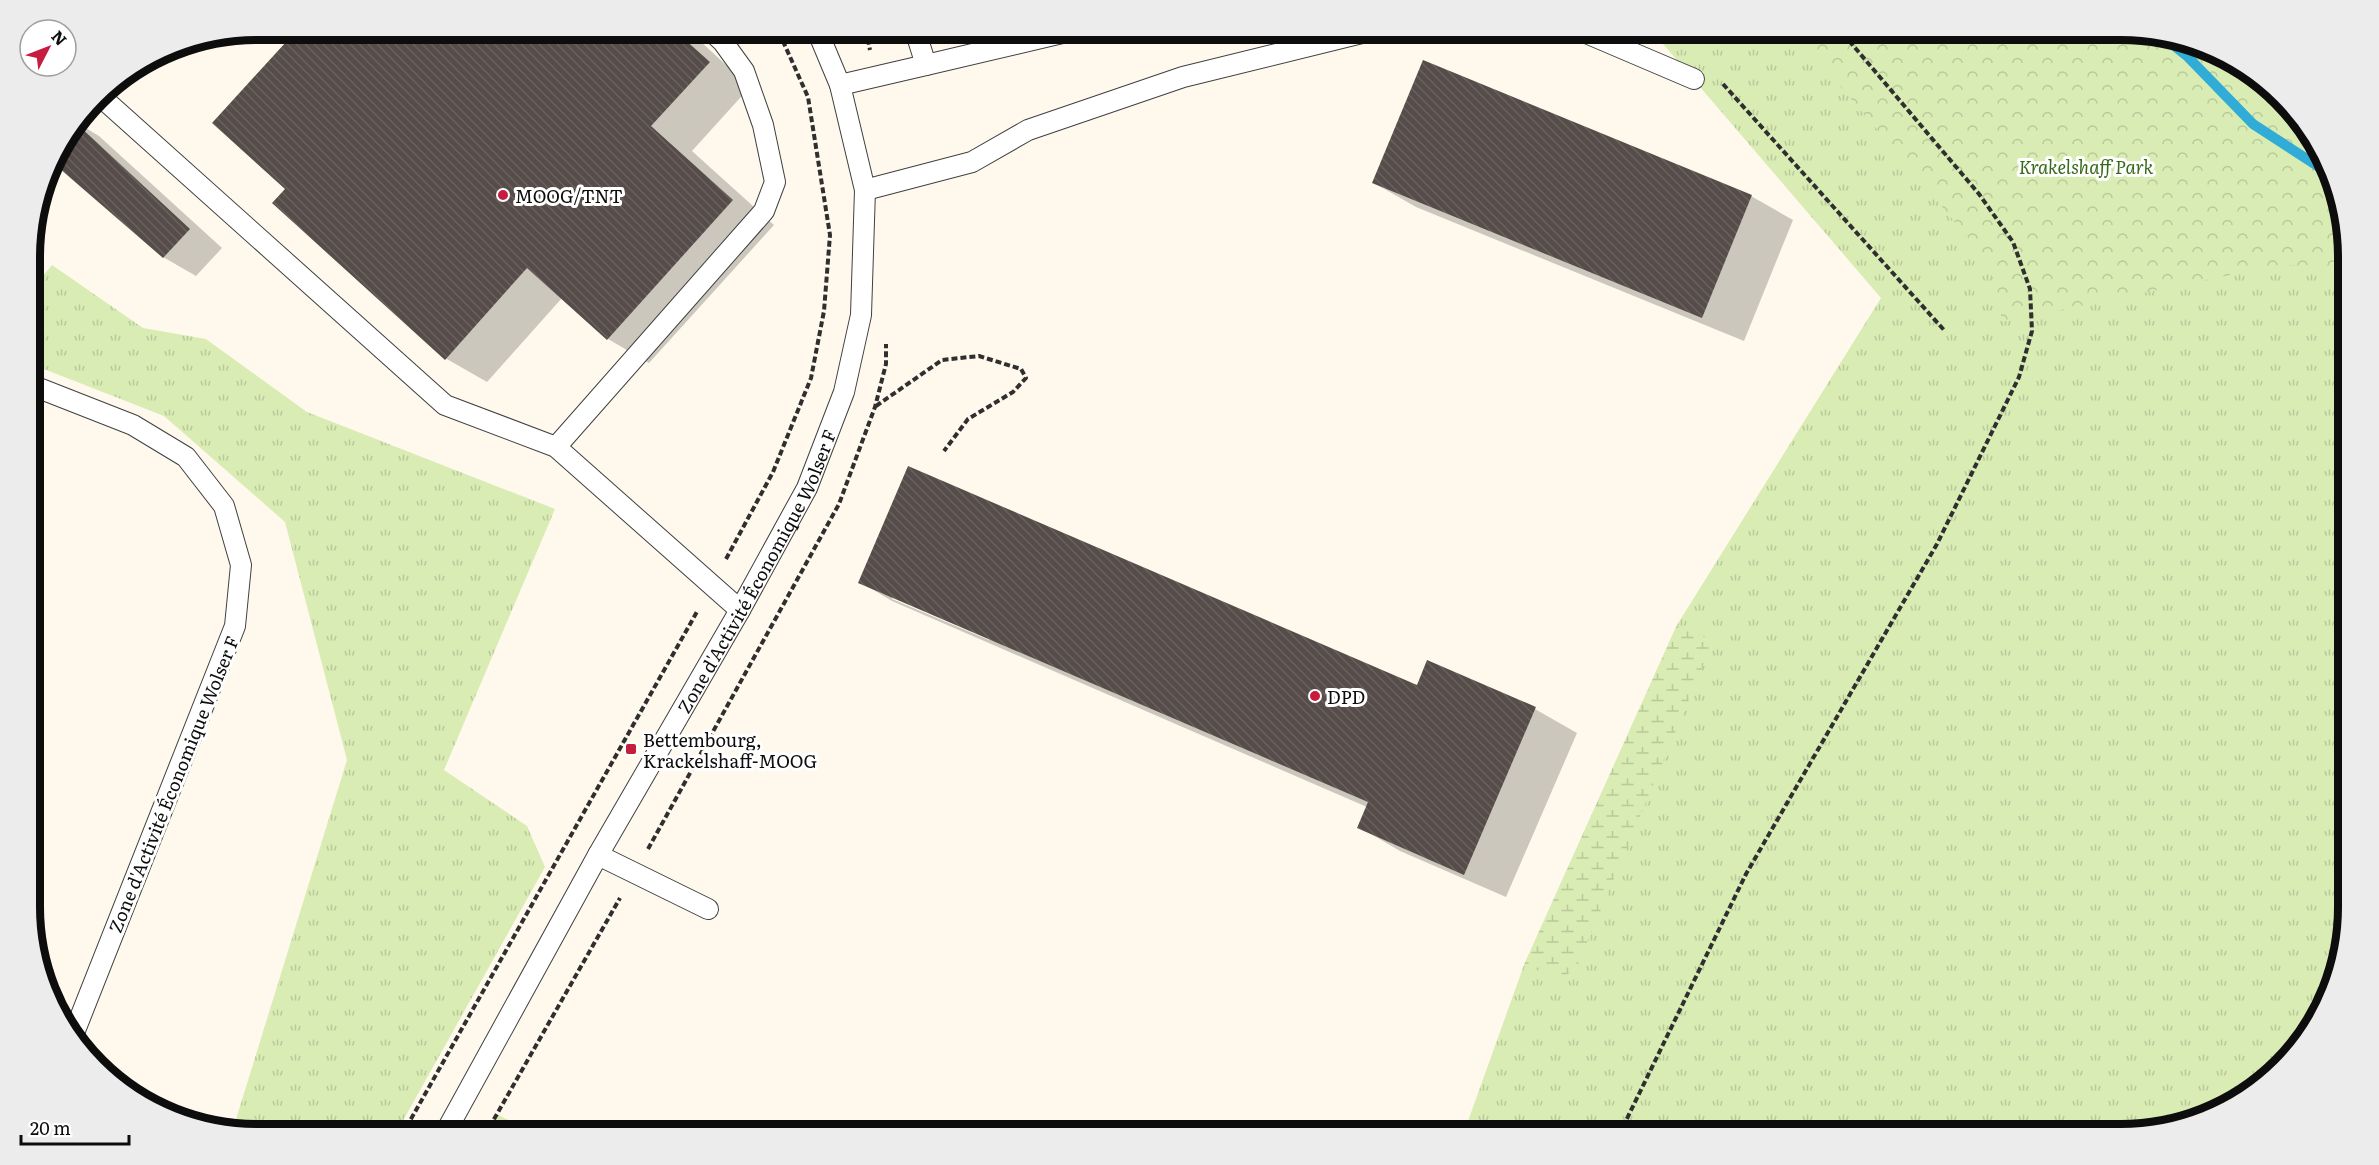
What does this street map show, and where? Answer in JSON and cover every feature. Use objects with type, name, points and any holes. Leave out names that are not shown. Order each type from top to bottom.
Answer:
[{"type":"lane","points":[[556,447],[764,211],[775,183],[763,124],[744,71],[721,40]]},
{"type":"lane","name":"Zone d'Activité Économique Wolser F","points":[[450,1124],[598,855],[740,610],[807,488],[844,392],[861,315],[865,190],[840,84],[821,40]]},
{"type":"lane","points":[[918,40],[926,65]]},
{"type":"lane","points":[[840,84],[1032,40]]},
{"type":"lane","points":[[865,190],[972,162],[1028,130],[1183,77],[1333,40]]},
{"type":"lane","points":[[1602,40],[1694,79]]},
{"type":"lane","points":[[106,102],[445,405],[556,447],[740,610]]},
{"type":"lane","name":"Zone d'Activité Économique Wolser F","points":[[40,389],[133,425],[186,457],[224,506],[241,565],[235,626],[76,1027]]},
{"type":"lane","points":[[598,855],[708,909]]},
{"type":"path","points":[[408,1124],[773,472],[811,378],[824,311],[830,235],[808,97],[782,40]]},
{"type":"path","points":[[1683,40],[1690,48]]},
{"type":"path","points":[[1624,1124],[1746,874],[1937,544],[2019,376],[2032,331],[2030,289],[2013,242],[1979,194],[1848,40]]},
{"type":"path","points":[[1722,83],[1944,330]]},
{"type":"path","points":[[875,407],[942,360],[979,356],[1022,369],[1026,378],[1013,392],[968,419],[944,451]]},
{"type":"green space","points":[[1660,40],[2122,40],[2150,42],[2205,57],[2242,77],[2265,94],[2285,114],[2302,137],[2316,161],[2327,188],[2338,243],[2338,922],[2331,964],[2316,1004],[2294,1040],[2254,1080],[2205,1108],[2150,1123],[1467,1124],[1524,965],[1677,625],[1881,298]]},
{"type":"green space","name":"Krakelshaff Park","points":[[1801,40],[2122,40],[2150,42],[2205,57],[2242,77],[2265,94],[2285,114],[2302,137],[2322,174],[2331,201],[2337,229],[2338,266],[2279,265],[2002,322],[1997,290],[1981,253]]},
{"type":"green space","points":[[52,265],[143,328],[206,339],[307,412],[555,509],[444,770],[527,826],[545,867],[401,1124],[235,1123],[347,760],[285,522],[164,416],[40,368],[40,279]]},
{"type":"green space","points":[[1677,625],[1703,636],[1711,647],[1576,969],[1559,979],[1524,965]]},
{"type":"green space","points":[[496,1114],[517,1124],[491,1124]]},
{"type":"building","name":"MOOG/TNT","points":[[288,40],[685,40],[710,62],[651,126],[733,200],[607,340],[527,268],[445,360],[272,203],[285,189],[212,123]]},
{"type":"building","points":[[1423,60],[1752,195],[1702,318],[1372,183]]},
{"type":"building","points":[[82,129],[190,229],[163,258],[60,169]]},
{"type":"building","name":"DPD","points":[[908,466],[1417,685],[1427,660],[1536,707],[1464,875],[1357,828],[1368,802],[858,583]]},
{"type":"waterway","points":[[2177,48],[2253,124],[2319,167]]},
{"type":"place","name":"MOOG/TNT","points":[[503,195]]},
{"type":"place","name":"DPD","points":[[1315,696]]},
{"type":"place","name":"Bettembourg, Krackelshaff-MOOG","points":[[631,749]]}]
